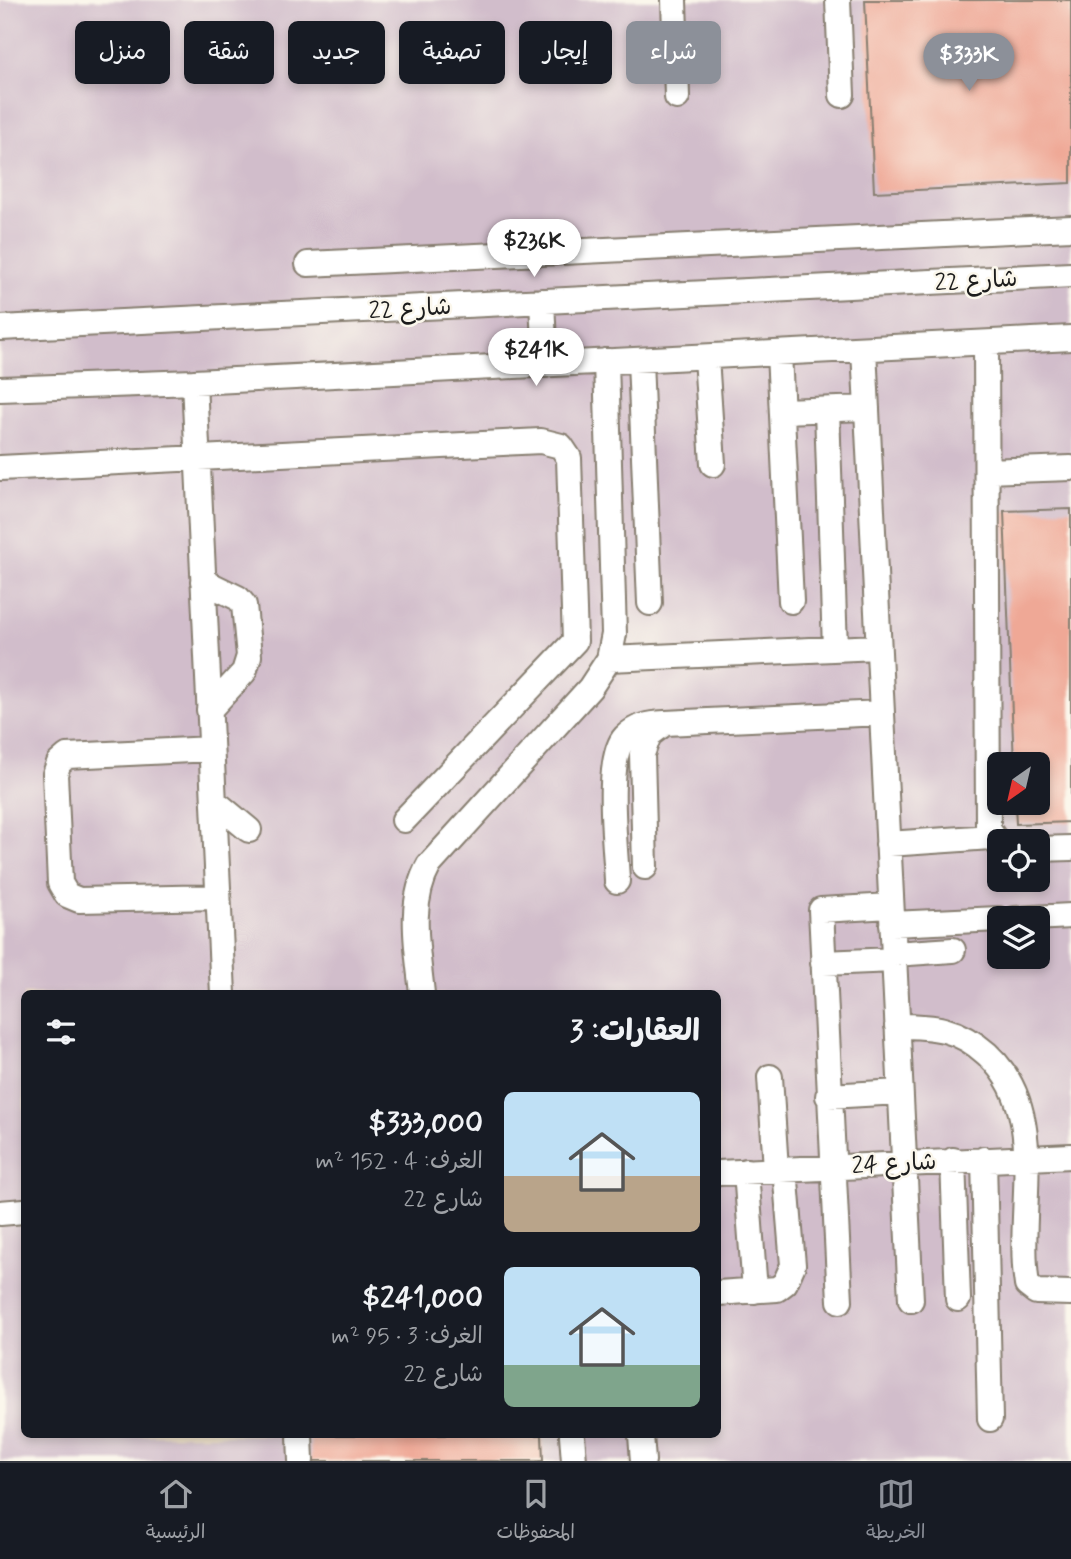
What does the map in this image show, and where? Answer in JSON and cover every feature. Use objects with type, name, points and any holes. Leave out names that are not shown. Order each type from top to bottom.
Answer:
[{"type":"street","points":[[674,0],[677,97]]},
{"type":"street","points":[[838,0],[842,95]]},
{"type":"street","points":[[309,264],[1071,228]]},
{"type":"street","name":"شارع 22","points":[[0,328],[1071,275]]},
{"type":"street","points":[[542,301],[545,365]]},
{"type":"street","points":[[0,389],[194,382],[1071,338]]},
{"type":"street","points":[[986,343],[988,816],[992,829]]},
{"type":"street","points":[[864,349],[911,1300]]},
{"type":"street","points":[[779,353],[792,601]]},
{"type":"street","points":[[706,357],[713,464]]},
{"type":"street","points":[[640,360],[650,603]]},
{"type":"street","points":[[422,990],[415,904],[422,877],[429,865],[590,688],[609,659],[614,634],[606,362]]},
{"type":"street","points":[[194,382],[223,990]]},
{"type":"street","points":[[782,411],[867,408]]},
{"type":"street","points":[[827,410],[835,649]]},
{"type":"street","points":[[0,468],[541,441],[555,443],[566,451],[578,632],[575,641],[404,820]]},
{"type":"street","points":[[987,471],[1071,468]]},
{"type":"street","points":[[203,581],[238,598],[244,605],[249,656],[244,672],[209,710]]},
{"type":"street","points":[[609,659],[878,647]]},
{"type":"street","points":[[617,881],[616,754],[619,744],[634,729],[666,723],[882,713]]},
{"type":"street","points":[[645,867],[642,754],[649,735],[666,723]]},
{"type":"street","points":[[211,749],[68,756],[56,769],[55,788],[60,883],[66,895],[79,900],[218,897]]},
{"type":"street","points":[[214,801],[249,830]]},
{"type":"street","points":[[888,844],[987,841]]},
{"type":"street","points":[[1050,849],[1071,848]]},
{"type":"street","points":[[840,1301],[831,1166],[821,910],[892,916],[987,919]]},
{"type":"street","points":[[1050,917],[1071,916]]},
{"type":"street","points":[[823,963],[953,950]]},
{"type":"street","points":[[897,1026],[943,1029],[966,1039],[994,1061],[1010,1082],[1021,1105],[1025,1158],[1027,1285],[1032,1291],[1071,1293]]},
{"type":"street","points":[[721,1287],[755,1291],[777,1289],[791,1275],[770,1077]]},
{"type":"street","points":[[828,1096],[900,1092]]},
{"type":"street","name":"شارع 24","points":[[721,1173],[1071,1156]]},
{"type":"street","points":[[984,1159],[990,1419]]},
{"type":"street","points":[[953,1160],[958,1299]]},
{"type":"street","points":[[746,1171],[755,1291]]},
{"type":"street","points":[[0,1213],[21,1211]]},
{"type":"street","points":[[986,1233],[1026,1232]]},
{"type":"street","points":[[987,1270],[1026,1270]]},
{"type":"street","points":[[300,1438],[301,1461]]},
{"type":"street","points":[[572,1438],[574,1461]]},
{"type":"street","points":[[641,1438],[643,1461]]},
{"type":"shaded area","points":[[0,0],[1071,0],[1071,1461],[0,1461]]},
{"type":"building","points":[[865,0],[1071,0],[1071,183],[874,192]]},
{"type":"building","points":[[1071,509],[1071,822],[1016,824],[1016,816],[1050,816],[1050,752],[1013,752],[1004,511]]},
{"type":"building","points":[[310,1438],[542,1438],[543,1461],[311,1461]]}]
